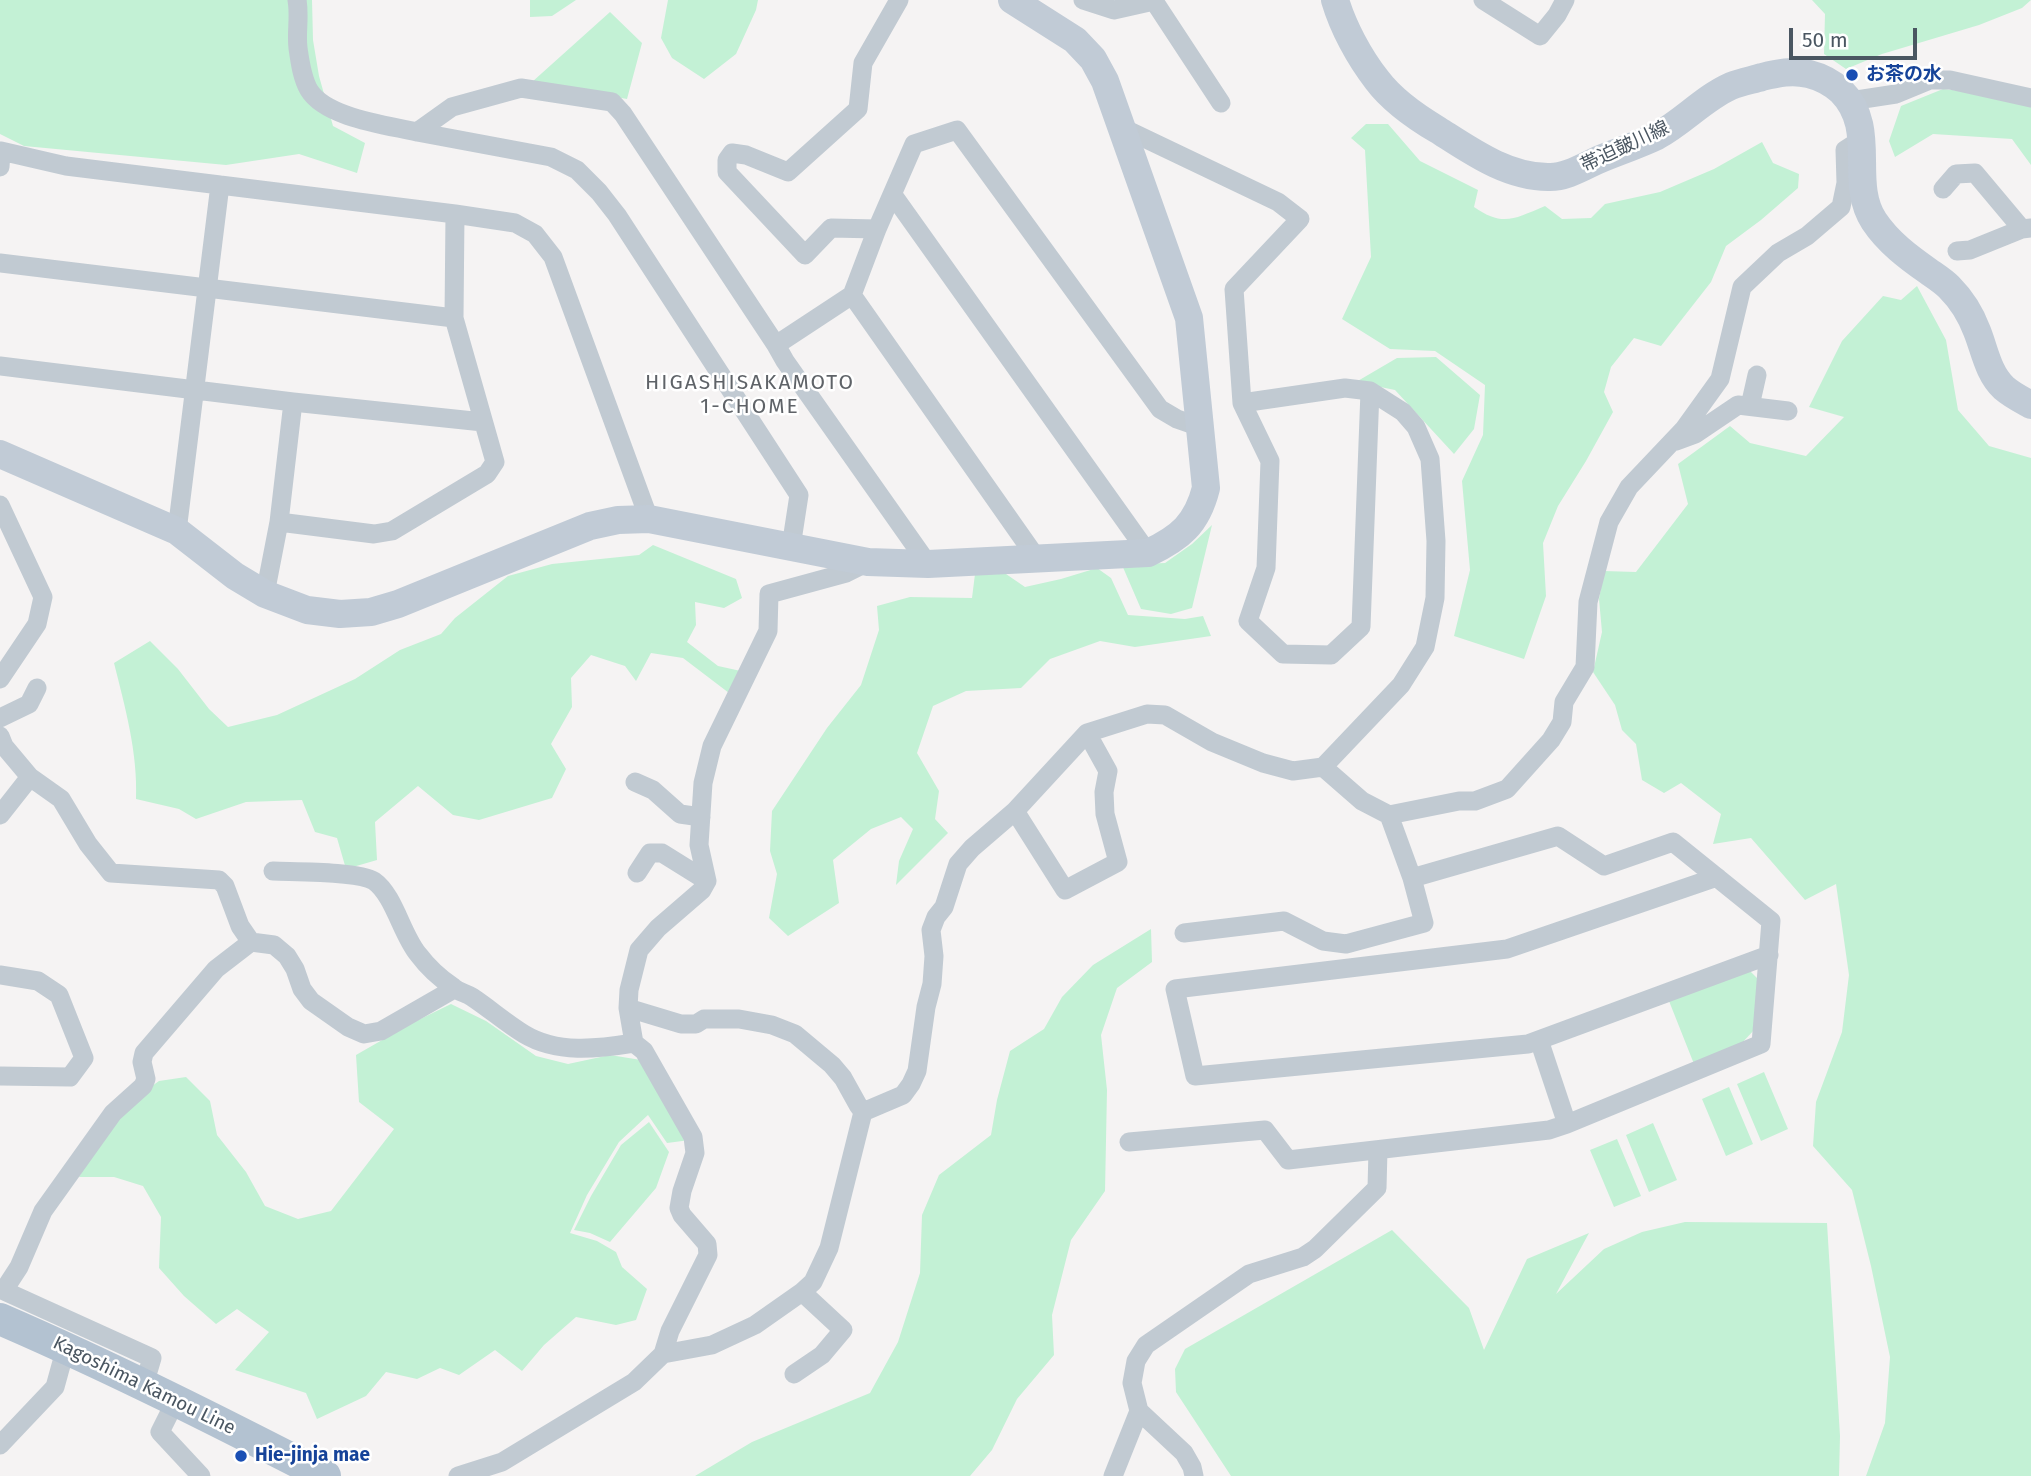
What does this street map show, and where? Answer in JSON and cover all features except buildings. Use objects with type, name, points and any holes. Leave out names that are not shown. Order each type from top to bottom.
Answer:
[{"type":"main road","name":"Kagoshima Kamou Line","points":[[1,1299],[66,1347],[325,1476]]},
{"type":"street","points":[[297,0],[297,45],[302,73],[314,97],[328,107],[417,132],[551,157],[577,170],[599,192],[617,215],[799,495],[791,547]]},
{"type":"street","points":[[877,229],[831,228],[805,255],[727,172],[727,160],[732,153],[746,155],[788,172],[816,144],[844,122],[858,108],[863,63],[899,0]]},
{"type":"street","points":[[1083,0],[1114,10],[1154,1],[1221,103]]},
{"type":"street","name":"帯迫皷川線","points":[[1335,0],[1344,24],[1377,81],[1400,102],[1421,120],[1484,158],[1501,167],[1533,176],[1551,178],[1570,173],[1657,136],[1711,97],[1732,86],[1781,72],[1800,72],[1824,79],[1850,101]]},
{"type":"street","points":[[1483,0],[1540,36],[1557,15],[1564,0]]},
{"type":"street","points":[[0,454],[177,531],[235,576],[265,594],[307,610],[340,614],[371,612],[398,604],[590,526],[618,520],[649,519],[868,562],[928,564],[1147,553],[1171,542],[1187,529],[1201,506],[1206,488],[1189,318],[1105,80],[1093,59],[1075,40],[1021,2]]},
{"type":"street","points":[[2031,98],[1950,80],[1930,80],[1896,94],[1850,101],[1859,119],[1866,199],[1872,219],[1886,237],[1906,255],[1948,286],[1969,312],[1996,379],[2012,394],[2031,405]]},
{"type":"street","points":[[417,132],[452,107],[521,89],[612,102],[623,114],[785,361],[928,564]]},
{"type":"street","points":[[1123,128],[1278,202],[1300,219],[1234,289],[1242,403],[1270,461],[1266,568],[1248,621],[1283,654],[1331,655],[1361,627],[1370,391]]},
{"type":"street","points":[[776,345],[852,295],[914,144],[957,130],[1160,409],[1177,419],[1200,427]]},
{"type":"street","points":[[1322,767],[1362,801],[1389,815],[1459,801],[1475,801],[1507,789],[1545,749],[1562,722],[1564,702],[1585,667],[1588,602],[1609,522],[1629,486],[1684,429],[1720,379],[1742,287],[1778,253],[1807,236],[1841,207],[1846,183],[1845,150],[1862,139]]},
{"type":"street","points":[[0,167],[1,151],[66,166],[514,223],[535,234],[553,257],[649,519]]},
{"type":"street","points":[[1943,189],[1956,174],[1975,173],[2027,228],[1970,250],[1956,251]]},
{"type":"street","points":[[177,531],[220,185]]},
{"type":"street","points":[[893,194],[1147,553]]},
{"type":"street","points":[[279,522],[374,534],[392,531],[487,474],[495,462],[454,318],[456,214]]},
{"type":"street","points":[[0,263],[454,318]]},
{"type":"street","points":[[852,295],[1038,560]]},
{"type":"street","points":[[0,366],[483,422]]},
{"type":"street","points":[[1750,406],[1757,374]]},
{"type":"street","points":[[863,1112],[903,1095],[917,1071],[932,984],[934,956],[931,930],[944,907],[958,864],[972,848],[1015,811],[1087,733],[1147,714],[1165,715],[1212,742],[1263,763],[1293,771],[1322,767],[1401,685],[1425,647],[1435,598],[1436,541],[1430,459],[1416,427],[1403,412],[1370,391],[1345,388],[1242,403]]},
{"type":"street","points":[[265,594],[279,522],[293,402]]},
{"type":"street","points":[[1671,442],[1695,434],[1738,404],[1788,411]]},
{"type":"street","points":[[0,679],[37,624],[43,597],[2,516]]},
{"type":"street","points":[[458,1476],[502,1462],[634,1382],[663,1354],[670,1331],[708,1255],[707,1244],[679,1208],[695,1153],[693,1138],[644,1051],[634,1043],[628,1008],[629,990],[639,950],[658,928],[702,890],[707,881],[699,845],[703,783],[712,746],[768,631],[769,594],[846,573],[868,562]]},
{"type":"street","points":[[0,719],[29,704],[37,688]]},
{"type":"street","points":[[1015,811],[1065,890],[1118,862],[1105,814],[1104,792],[1108,771],[1087,733]]},
{"type":"street","points":[[0,736],[4,746],[30,777],[61,799],[88,844],[111,873],[219,880],[225,886],[240,926],[251,942]]},
{"type":"street","points":[[0,815],[30,777]]},
{"type":"street","points":[[635,782],[653,790],[680,814],[701,817]]},
{"type":"street","points":[[1184,933],[1284,920],[1323,941],[1346,944],[1424,923],[1412,878],[1389,815]]},
{"type":"street","points":[[1129,1142],[1265,1130],[1288,1160],[1549,1130],[1761,1044],[1771,921],[1673,842],[1604,866],[1558,836],[1412,878]]},
{"type":"street","points":[[637,873],[650,853],[662,853],[707,881]]},
{"type":"street","points":[[273,871],[345,874],[373,881],[391,903],[418,955],[454,989],[468,994],[525,1035],[546,1045],[566,1048],[590,1049],[634,1043]]},
{"type":"street","points":[[1717,877],[1507,949],[1175,989],[1195,1076],[1528,1044],[1769,956]]},
{"type":"street","points":[[144,1385],[152,1358],[1,1299],[19,1267],[43,1212],[113,1114],[143,1086],[146,1079],[142,1062],[144,1053],[216,969],[251,942],[274,945],[287,956],[302,989],[311,1001],[348,1027],[364,1034],[381,1031],[454,989]]},
{"type":"street","points":[[0,975],[37,981],[59,995],[84,1058],[70,1077],[0,1076]]},
{"type":"street","points":[[628,1008],[681,1024],[696,1024],[704,1019],[739,1019],[772,1025],[795,1034],[832,1065],[863,1112],[830,1248],[813,1282],[755,1325],[712,1345],[663,1354]]},
{"type":"street","points":[[1539,1040],[1567,1124]]},
{"type":"street","points":[[1194,1476],[1184,1454],[1139,1411],[1132,1382],[1136,1361],[1146,1345],[1249,1274],[1303,1257],[1315,1249],[1377,1188],[1378,1150]]},
{"type":"street","points":[[794,1374],[822,1355],[843,1330],[802,1292]]},
{"type":"street","points":[[0,1445],[55,1387],[66,1347]]},
{"type":"street","points":[[176,1400],[160,1432],[201,1476]]},
{"type":"street","points":[[1113,1476],[1139,1411]]},
{"type":"green space","points":[[0,0],[312,0],[313,40],[319,76],[333,126],[365,143],[357,173],[299,154],[226,165],[24,146],[0,134]]},
{"type":"green space","points":[[530,0],[576,0],[552,16],[530,17]]},
{"type":"green space","points":[[668,0],[758,0],[736,54],[704,79],[672,58],[661,38]]},
{"type":"green space","points":[[1812,0],[2031,0],[2022,8],[1979,25],[1882,54],[1846,69],[1824,54],[1825,14]]},
{"type":"green space","points":[[610,12],[642,43],[627,99],[532,82]]},
{"type":"green space","points":[[1943,89],[2031,98],[2031,165],[2012,139],[1933,134],[1895,157],[1889,141],[1901,106]]},
{"type":"green space","points":[[1366,124],[1388,124],[1420,161],[1478,190],[1474,207],[1501,219],[1517,217],[1545,206],[1562,219],[1591,218],[1605,204],[1660,192],[1714,169],[1762,142],[1773,163],[1799,174],[1798,188],[1726,246],[1711,282],[1661,346],[1634,338],[1611,367],[1604,392],[1613,412],[1558,506],[1543,543],[1546,596],[1524,659],[1454,636],[1470,570],[1462,481],[1483,435],[1485,385],[1435,351],[1390,349],[1342,319],[1371,257],[1365,150],[1351,138]]},
{"type":"green space","points":[[1917,286],[1946,340],[1958,410],[1989,446],[2031,458],[2031,1476],[1866,1476],[1885,1423],[1890,1357],[1852,1190],[1813,1146],[1816,1102],[1842,1032],[1849,975],[1836,884],[1805,900],[1751,838],[1713,844],[1721,814],[1681,783],[1664,793],[1642,780],[1636,744],[1622,730],[1615,705],[1593,672],[1602,632],[1599,599],[1604,571],[1636,572],[1688,504],[1678,464],[1730,426],[1750,443],[1806,456],[1844,417],[1809,407],[1842,341],[1883,296],[1901,300]]},
{"type":"green space","points":[[1436,357],[1480,395],[1474,429],[1454,454],[1395,390],[1356,382],[1397,358]]},
{"type":"green space","points":[[1212,525],[1192,608],[1171,614],[1141,609],[1122,565],[1165,563],[1192,544]]},
{"type":"green space","points":[[653,545],[736,579],[742,598],[724,608],[695,602],[696,625],[687,642],[718,666],[750,673],[729,693],[683,658],[651,653],[636,681],[625,666],[591,655],[571,678],[572,707],[551,744],[566,769],[552,798],[479,820],[453,815],[418,786],[375,822],[377,860],[346,869],[337,838],[315,832],[302,800],[246,802],[196,819],[179,809],[136,799],[133,747],[114,663],[150,641],[228,727],[277,715],[355,679],[400,650],[441,634],[455,618],[508,576],[552,564],[639,555]]},
{"type":"green space","points":[[1097,568],[1111,578],[1128,615],[1185,619],[1203,616],[1211,636],[1135,647],[1100,641],[1050,659],[1021,688],[966,691],[933,706],[917,753],[939,791],[935,819],[948,833],[896,885],[899,861],[913,829],[901,817],[871,829],[833,860],[839,903],[788,936],[769,918],[777,874],[770,851],[772,811],[827,728],[861,685],[879,630],[877,606],[910,597],[972,598],[975,574],[1006,574],[1025,587]]},
{"type":"green space","points":[[1151,929],[1152,962],[1117,988],[1101,1035],[1107,1090],[1105,1191],[1071,1240],[1052,1315],[1054,1355],[1017,1399],[992,1450],[970,1476],[695,1476],[752,1442],[870,1393],[898,1342],[920,1273],[922,1215],[939,1175],[991,1135],[1010,1051],[1044,1029],[1062,997],[1093,965]]},
{"type":"green space","points":[[1749,970],[1759,980],[1755,1029],[1741,1044],[1694,1064],[1669,1001]]},
{"type":"green space","points":[[451,1004],[486,1021],[536,1056],[568,1064],[610,1055],[641,1060],[690,1140],[667,1143],[648,1115],[619,1142],[587,1195],[570,1233],[597,1241],[616,1252],[622,1267],[647,1289],[636,1320],[616,1325],[576,1317],[544,1345],[522,1371],[495,1350],[459,1375],[440,1368],[417,1379],[386,1372],[366,1396],[317,1419],[306,1393],[235,1370],[269,1332],[237,1309],[216,1324],[184,1296],[159,1268],[161,1217],[143,1186],[114,1177],[79,1177],[113,1114],[159,1081],[186,1077],[210,1101],[217,1135],[246,1172],[265,1206],[298,1219],[331,1211],[394,1129],[359,1102],[356,1055]]},
{"type":"green space","points":[[1764,1072],[1788,1129],[1761,1141],[1737,1084]]},
{"type":"green space","points":[[1729,1087],[1753,1144],[1726,1156],[1702,1099]]},
{"type":"green space","points":[[649,1122],[669,1152],[656,1188],[610,1242],[590,1233],[574,1230],[621,1145]]},
{"type":"green space","points":[[1653,1123],[1677,1180],[1649,1192],[1626,1135]]},
{"type":"green space","points":[[1617,1139],[1641,1196],[1614,1207],[1590,1150]]},
{"type":"green space","points":[[1685,1222],[1827,1223],[1840,1436],[1839,1476],[1231,1476],[1176,1392],[1175,1369],[1185,1349],[1392,1230],[1469,1308],[1484,1350],[1527,1259],[1589,1233],[1556,1294],[1604,1249],[1642,1232]]},
{"type":"place","name":"お茶の水","points":[[1852,75]]},
{"type":"place","name":"Hie-jinja mae","points":[[241,1456]]},
{"type":"district","name":"HIGASHISAKAMOTO 1-CHOME","points":[[750,395]]}]
